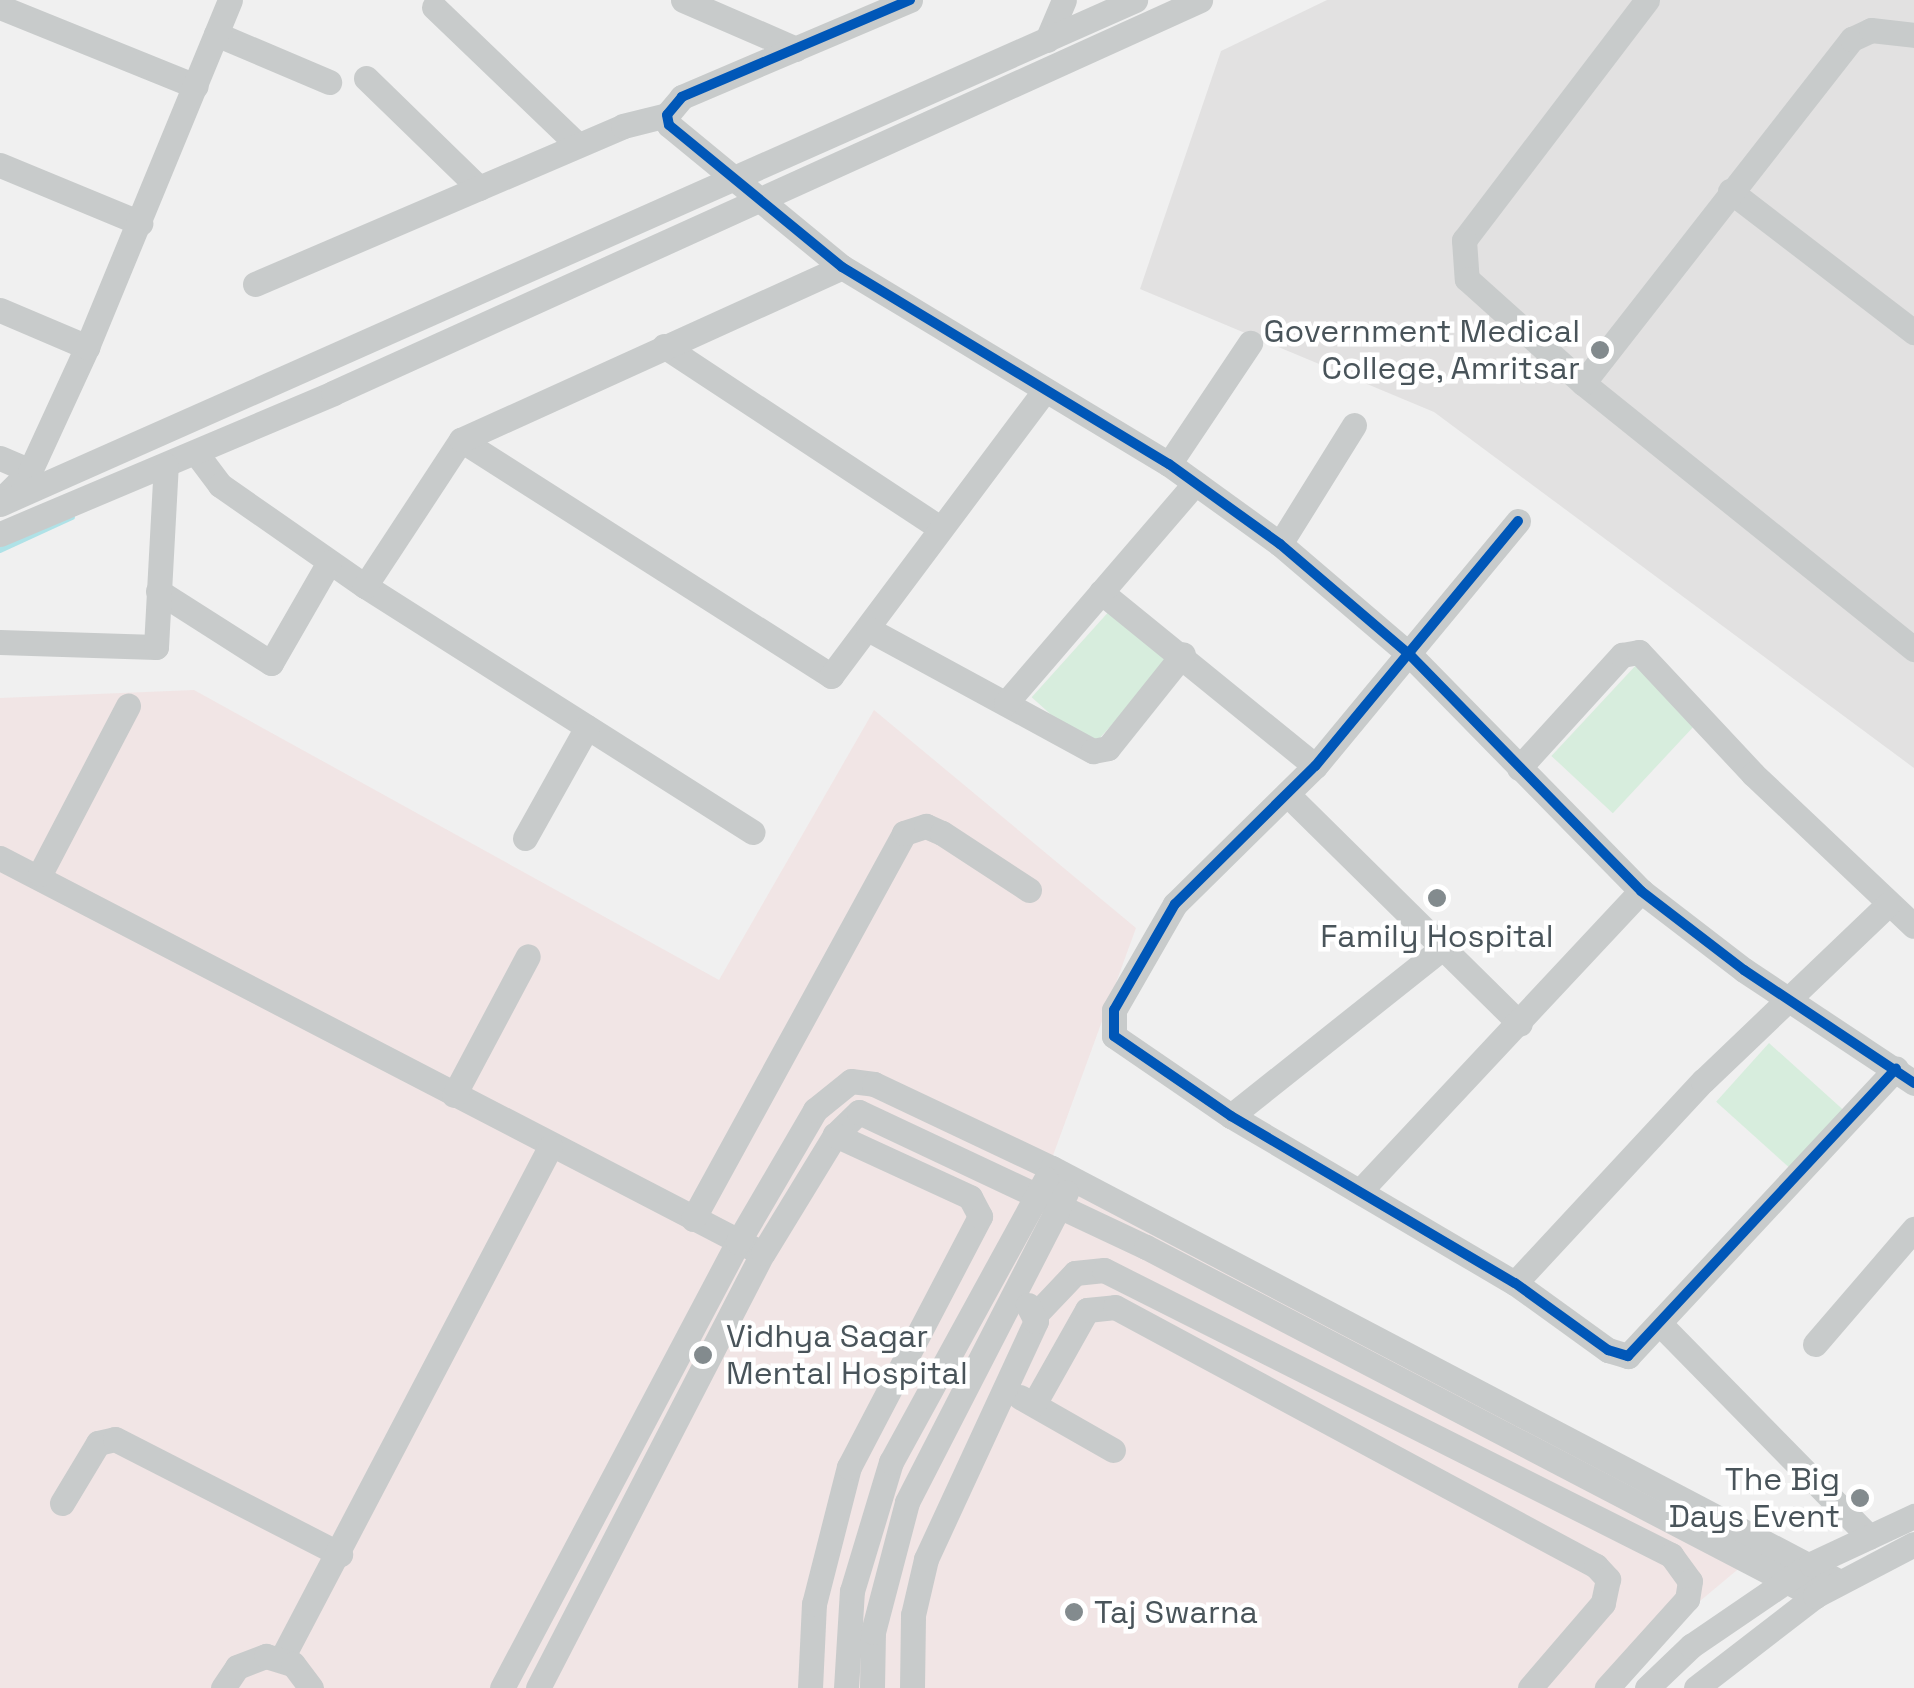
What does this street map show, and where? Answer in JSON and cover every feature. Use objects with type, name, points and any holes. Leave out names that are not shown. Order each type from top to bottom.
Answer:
[{"type":"street","points":[[0,503],[30,470],[87,347],[230,0]]},
{"type":"street","points":[[683,0],[796,49]]},
{"type":"street","points":[[1047,40],[1064,0]]},
{"type":"street","points":[[0,503],[431,308],[736,180],[1135,0]]},
{"type":"street","points":[[0,534],[196,453],[1200,0]]},
{"type":"street","points":[[1646,0],[1464,240],[1468,280],[1479,294],[1583,383],[1914,649]]},
{"type":"street","points":[[255,284],[578,145],[667,114],[682,97],[906,1]]},
{"type":"street","points":[[0,6],[196,86]]},
{"type":"street","points":[[434,8],[578,145]]},
{"type":"street","points":[[1583,383],[1852,39],[1871,30],[1914,35]]},
{"type":"street","points":[[216,34],[328,82]]},
{"type":"street","points":[[366,78],[479,188]]},
{"type":"street","points":[[667,114],[674,131],[764,197],[842,267],[1169,464],[1280,544],[1411,656],[1641,891],[1790,1002],[1905,1076],[1638,1350],[1616,1355],[1515,1283],[1231,1116],[1114,1036],[1110,1020],[1194,881],[1315,766],[1411,656],[1518,521]]},
{"type":"street","points":[[0,165],[140,223]]},
{"type":"street","points":[[1730,191],[1914,332]]},
{"type":"street","points":[[365,586],[461,440],[842,267]]},
{"type":"street","points":[[0,310],[87,347]]},
{"type":"street","points":[[1169,464],[1250,342]]},
{"type":"street","points":[[664,346],[939,527]]},
{"type":"street","points":[[461,440],[826,676],[868,629],[939,527],[1045,390]]},
{"type":"street","points":[[1280,544],[1354,425]]},
{"type":"street","points":[[196,453],[220,485],[329,562],[752,832]]},
{"type":"street","points":[[0,458],[30,470]]},
{"type":"street","points":[[0,642],[153,649],[166,464]]},
{"type":"street","points":[[1006,703],[1196,483]]},
{"type":"street","points":[[158,591],[273,662],[329,562]]},
{"type":"street","points":[[1101,592],[1184,654],[1315,766]]},
{"type":"street","points":[[868,629],[1082,748],[1102,751],[1184,654]]},
{"type":"street","points":[[1519,768],[1622,656],[1638,652],[1914,926]]},
{"type":"street","points":[[40,874],[128,706]]},
{"type":"street","points":[[524,838],[587,727]]},
{"type":"street","points":[[1288,794],[1520,1024]]},
{"type":"street","points":[[693,1219],[904,834],[926,826],[942,832],[1028,890]]},
{"type":"street","points":[[0,858],[40,874],[550,1147],[763,1253]]},
{"type":"street","points":[[1362,1190],[1641,891]]},
{"type":"street","points":[[1515,1283],[1703,1081],[1790,1002],[1888,904]]},
{"type":"street","points":[[1231,1116],[1441,949]]},
{"type":"street","points":[[454,1095],[528,956]]},
{"type":"street","points":[[502,1688],[738,1242],[824,1098],[850,1081],[872,1084],[1063,1174],[1811,1564],[1838,1582]]},
{"type":"street","points":[[538,1688],[763,1253],[835,1135],[858,1112],[872,1084]]},
{"type":"street","points":[[858,1112],[1146,1247],[1688,1526],[1815,1596]]},
{"type":"street","points":[[810,1688],[816,1590],[850,1467],[980,1216],[970,1197],[835,1135]]},
{"type":"street","points":[[282,1658],[340,1554],[550,1147]]},
{"type":"street","points":[[846,1688],[852,1590],[892,1462],[1063,1174]]},
{"type":"street","points":[[872,1688],[873,1632],[907,1502],[1010,1295],[1049,1200]]},
{"type":"street","points":[[1814,1344],[1914,1229]]},
{"type":"street","points":[[1132,1282],[1146,1247]]},
{"type":"street","points":[[912,1688],[913,1615],[926,1559],[1036,1313],[1084,1269],[1132,1282],[1671,1555],[1691,1588],[1665,1626],[1607,1688]]},
{"type":"street","points":[[1010,1295],[1036,1313]]},
{"type":"street","points":[[1034,1404],[1087,1310],[1115,1307],[1596,1566],[1608,1579],[1603,1602],[1530,1688]]},
{"type":"street","points":[[1661,1325],[1869,1537]]},
{"type":"street","points":[[1003,1387],[1113,1450]]},
{"type":"street","points":[[62,1503],[98,1442],[115,1439],[340,1554]]},
{"type":"street","points":[[1647,1688],[1690,1646],[1811,1564],[1914,1516]]},
{"type":"street","points":[[1671,1555],[1688,1526]]},
{"type":"street","points":[[1701,1686],[1815,1596],[1914,1544]]},
{"type":"street","points":[[1665,1626],[1690,1646]]},
{"type":"street","points":[[223,1688],[244,1662],[282,1658],[298,1667],[311,1688]]},
{"type":"shaded area","name":"Government Medical College, Amritsar","points":[[1327,0],[1914,0],[1914,768],[1434,412],[1140,289],[1221,51]]},
{"type":"shaded area","name":"Vidhya Sagar Mental Hospital","points":[[194,690],[719,980],[874,710],[1136,928],[1051,1161],[1761,1550],[1596,1688],[0,1688],[0,698]]},
{"type":"green space","points":[[1112,608],[1170,660],[1090,749],[1032,697]]},
{"type":"green space","points":[[1638,663],[1699,720],[1613,813],[1551,756]]},
{"type":"green space","points":[[1769,1043],[1847,1113],[1794,1172],[1716,1102]]},
{"type":"waterway","points":[[0,550],[72,517]]},
{"type":"cycle path","points":[[910,0],[682,97],[667,115],[669,125],[842,267],[1169,464],[1280,544],[1411,656],[1641,891],[1744,970],[1914,1083]]},
{"type":"cycle path","points":[[1518,521],[1315,766],[1175,904],[1114,1010],[1114,1036],[1231,1116],[1515,1283],[1608,1350],[1628,1356],[1896,1069]]},
{"type":"place","name":"Government Medical College, Amritsar","points":[[1600,350]]},
{"type":"place","name":"Family Hospital","points":[[1437,898]]},
{"type":"place","name":"Vidhya Sagar Mental Hospital","points":[[703,1355]]},
{"type":"place","name":"The Big Days Event","points":[[1860,1498]]},
{"type":"place","name":"Taj Swarna","points":[[1074,1612]]}]
